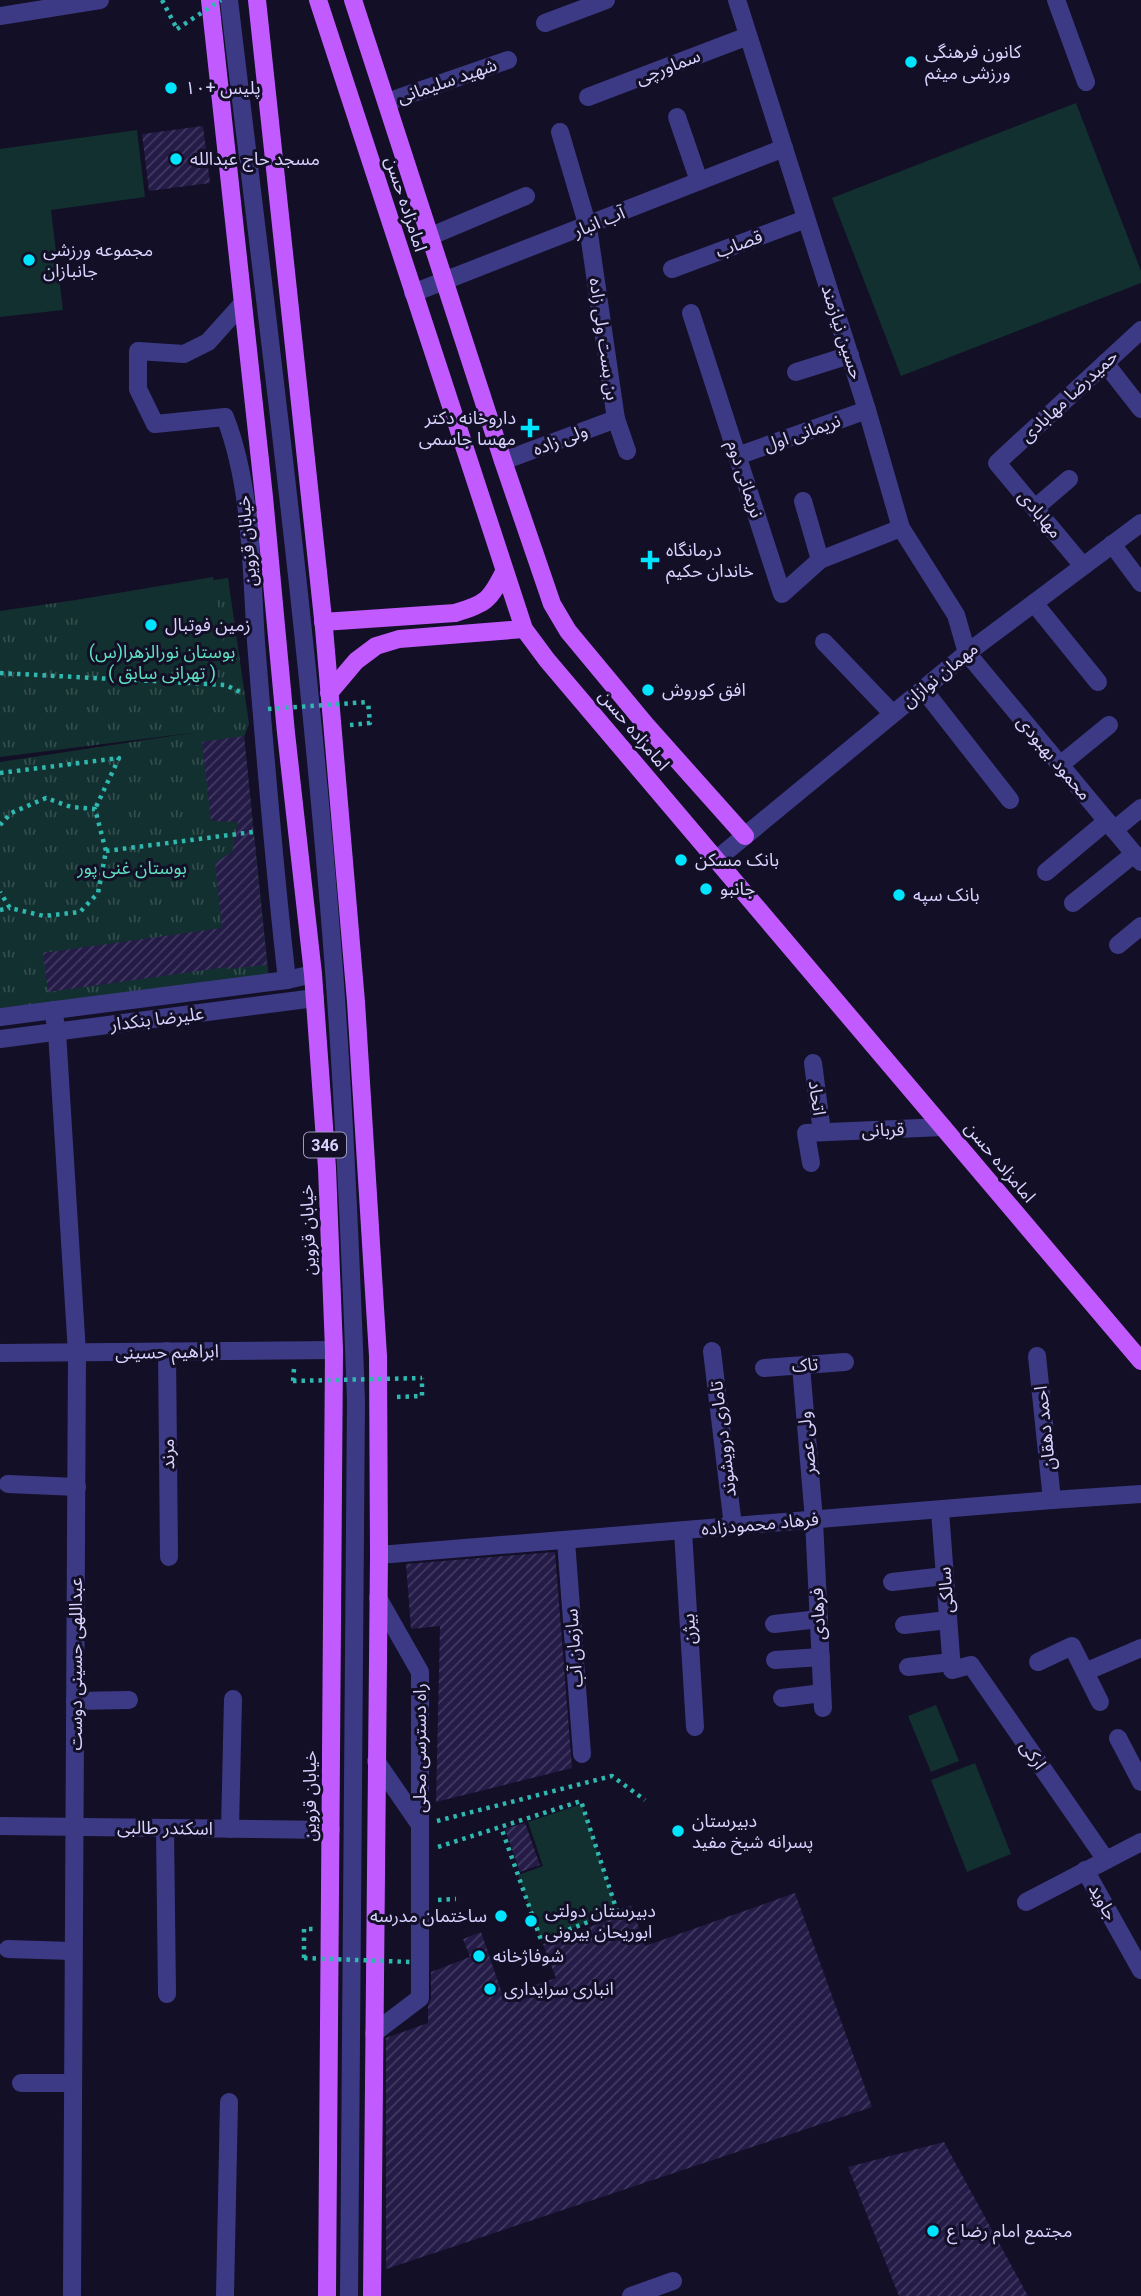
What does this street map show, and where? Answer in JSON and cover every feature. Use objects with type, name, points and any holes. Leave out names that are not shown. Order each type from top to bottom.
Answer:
[{"type":"main road","name":"خیابان قزوین","points":[[210,0],[313,974],[327,1168],[334,1350],[327,2296]]},
{"type":"main road","name":"346","points":[[257,0],[323,622],[356,1002],[378,1356],[379,1555],[372,2296]]},
{"type":"main road","name":"امامزاده حسن","points":[[318,0],[524,629],[547,660],[1141,1361]]},
{"type":"main road","name":"امامزاده حسن","points":[[354,0],[552,604],[569,631],[646,725],[745,836]]},
{"type":"main road","points":[[323,622],[464,610],[491,596],[504,572]]},
{"type":"main road","points":[[329,692],[356,661],[376,646],[398,639],[524,629]]},
{"type":"street","points":[[0,16],[49,4],[100,0]]},
{"type":"street","points":[[229,0],[304,643],[335,984],[351,1257],[356,1401],[349,2296]]},
{"type":"street","points":[[545,23],[606,0]]},
{"type":"street","name":"حسین نیازمند","points":[[737,0],[850,355],[901,528],[956,615],[967,653]]},
{"type":"street","points":[[1056,0],[1086,82]]},
{"type":"street","name":"سماورچی","points":[[587,97],[748,36]]},
{"type":"street","name":"شهید سلیمانی","points":[[387,102],[508,60]]},
{"type":"street","points":[[677,117],[699,181]]},
{"type":"street","name":"بن بست ولی زاده","points":[[560,132],[588,227],[616,419],[627,451]]},
{"type":"street","name":"آب انبار","points":[[413,293],[588,227],[783,148]]},
{"type":"street","points":[[431,236],[526,196]]},
{"type":"street","name":"قصاب","points":[[672,269],[806,219]]},
{"type":"street","points":[[243,303],[208,342],[184,354],[138,351],[138,389],[155,424],[225,416],[237,448],[265,706],[271,830],[287,980]]},
{"type":"street","name":"نریمانی دوم","points":[[691,313],[782,594],[820,560],[901,528]]},
{"type":"street","name":"حمیدرضا مهابادی","points":[[997,463],[1141,330]]},
{"type":"street","points":[[796,372],[850,355]]},
{"type":"street","points":[[1105,363],[1141,409]]},
{"type":"street","name":"نریمانی اول","points":[[737,456],[867,410]]},
{"type":"street","name":"ولی زاده","points":[[503,461],[616,419]]},
{"type":"street","name":"مهابادی","points":[[997,463],[1083,566]]},
{"type":"street","points":[[1035,508],[1069,479]]},
{"type":"street","points":[[803,501],[820,560]]},
{"type":"street","name":"مهمان نوازان","points":[[717,859],[967,653],[1141,523]]},
{"type":"street","points":[[1112,544],[1141,583]]},
{"type":"street","points":[[1034,603],[1098,682]]},
{"type":"street","points":[[824,642],[892,713]]},
{"type":"street","name":"محمود بهبودی","points":[[967,653],[1138,858]]},
{"type":"street","points":[[923,689],[1010,800]]},
{"type":"street","points":[[1060,765],[1109,725]]},
{"type":"street","points":[[1046,872],[1110,825],[1141,808]]},
{"type":"street","points":[[1073,903],[1138,858]]},
{"type":"street","points":[[1118,945],[1141,926]]},
{"type":"street","name":"علیرضا بنکدار","points":[[0,1017],[287,980],[313,974]]},
{"type":"street","name":"علیرضا بنکدار","points":[[0,1040],[315,998]]},
{"type":"street","name":"عبداللهی حسینی دوست","points":[[53,1010],[57,1032],[76,1353],[72,2296]]},
{"type":"street","name":"اتحاد","points":[[813,1063],[822,1132]]},
{"type":"street","name":"قربانی","points":[[822,1132],[943,1127]]},
{"type":"street","points":[[811,1163],[806,1133],[822,1132]]},
{"type":"street","name":"ابراهیم حسینی","points":[[0,1353],[334,1350]]},
{"type":"street","name":"تاماری درویشوند","points":[[712,1351],[733,1527]]},
{"type":"street","name":"مرند","points":[[167,1352],[169,1558]]},
{"type":"street","name":"احمد دهقان","points":[[1037,1356],[1052,1500]]},
{"type":"street","name":"تاک","points":[[764,1368],[845,1362]]},
{"type":"street","name":"ولی عصر","points":[[801,1366],[814,1520]]},
{"type":"street","points":[[8,1484],[77,1488]]},
{"type":"street","name":"فرهاد محمودزاده","points":[[379,1555],[1141,1494]]},
{"type":"street","name":"سالکی","points":[[940,1511],[952,1666]]},
{"type":"street","name":"فرهادی","points":[[782,1698],[823,1700],[814,1520]]},
{"type":"street","name":"بیژن","points":[[683,1531],[695,1727]]},
{"type":"street","name":"سازمان آب","points":[[566,1541],[582,1755]]},
{"type":"street","points":[[892,1582],[945,1576]]},
{"type":"street","name":"راه دسترسی محلی","points":[[374,2033],[420,1998],[420,1672],[378,1598]]},
{"type":"street","points":[[774,1624],[819,1619]]},
{"type":"street","points":[[904,1625],[948,1620]]},
{"type":"street","points":[[1038,1662],[1072,1646],[1100,1702]]},
{"type":"street","points":[[1085,1672],[1141,1648]]},
{"type":"street","points":[[775,1660],[821,1657]]},
{"type":"street","name":"ارکی","points":[[952,1666],[971,1665],[1106,1860]]},
{"type":"street","points":[[908,1667],[952,1666]]},
{"type":"street","points":[[230,1829],[233,1699]]},
{"type":"street","points":[[75,1701],[129,1700]]},
{"type":"street","points":[[1118,1738],[1141,1782]]},
{"type":"street","name":"راه دسترسی محلی","points":[[376,1760],[420,1825]]},
{"type":"street","name":"اسکندر طالبی","points":[[0,1826],[331,1830]]},
{"type":"street","points":[[165,1828],[167,1994]]},
{"type":"street","points":[[1026,1902],[1141,1842]]},
{"type":"street","name":"جاوید","points":[[1085,1870],[1141,1970]]},
{"type":"street","points":[[8,1949],[72,1951]]},
{"type":"street","points":[[21,2083],[72,2083]]},
{"type":"street","points":[[225,2296],[229,2102]]},
{"type":"street","points":[[631,2296],[673,2281]]},
{"type":"path","points":[[162,0],[177,29],[221,0]]},
{"type":"path","points":[[0,673],[226,685],[265,706],[369,702],[370,723]]},
{"type":"path","points":[[0,773],[119,758],[95,809],[106,850],[98,893],[80,912],[44,916],[10,908],[0,910]]},
{"type":"path","points":[[0,825],[11,813],[46,798],[71,807],[95,809]]},
{"type":"path","points":[[106,850],[271,830]]},
{"type":"path","points":[[0,892],[10,908]]},
{"type":"path","points":[[294,1366],[293,1381],[422,1378],[422,1396]]},
{"type":"path","points":[[420,1825],[612,1776],[645,1800]]},
{"type":"path","points":[[420,1852],[581,1801],[617,1911],[541,1940],[501,1827]]},
{"type":"path","points":[[304,1929],[304,1958],[411,1962]]},
{"type":"green space","points":[[1076,103],[1141,271],[1141,283],[901,376],[832,198]]},
{"type":"green space","name":"مجموعه ورزشی جانبازان","points":[[137,130],[145,197],[51,210],[63,310],[0,317],[0,149]]},
{"type":"green space","name":"زمین فوتبال","points":[[213,577],[225,650],[88,672],[76,600]]},
{"type":"green space","name":"بوستان غنی پور","points":[[228,578],[249,724],[244,737],[269,979],[0,1008],[0,762],[191,733],[0,757],[0,611]]},
{"type":"green space","points":[[936,1705],[959,1761],[931,1772],[908,1716]]},
{"type":"green space","points":[[975,1763],[1011,1854],[967,1872],[931,1780]]},
{"type":"green space","points":[[582,1804],[617,1911],[541,1940],[518,1875],[543,1866],[528,1822]]},
{"type":"building","name":"مسجد حاج عبدالله","points":[[203,126],[210,183],[149,191],[142,134]]},
{"type":"building","points":[[244,736],[267,965],[227,967],[48,992],[43,953],[222,928],[215,863],[232,852],[238,822],[211,821],[202,742]]},
{"type":"building","points":[[555,1552],[572,1768],[436,1802],[440,1626],[411,1629],[406,1564]]},
{"type":"building","points":[[525,1823],[540,1865],[520,1872],[505,1829]]},
{"type":"building","points":[[795,1893],[872,2107],[386,2269],[386,2038],[428,2023],[431,1972],[470,1957],[463,1939],[481,1932],[503,1996],[556,1978],[543,1944],[606,1921],[604,1916],[631,1905],[645,1946]]},
{"type":"building","name":"مجتمع امام رضا ع","points":[[944,2142],[1028,2296],[899,2296],[848,2167]]},
{"type":"place","name":"کانون فرهنگی ورزشی میثم","points":[[911,62]]},
{"type":"place","name":"پلیس +۱۰","points":[[171,88]]},
{"type":"place","name":"مسجد حاج عبدالله","points":[[176,159]]},
{"type":"place","name":"مجموعه ورزشی جانبازان","points":[[29,260]]},
{"type":"place","name":"داروخانه دکتر مهسا جاسمی","points":[[530,428]]},
{"type":"place","name":"درمانگاه خاندان حکیم","points":[[650,560]]},
{"type":"place","name":"زمین فوتبال","points":[[151,625]]},
{"type":"place","name":"افق کوروش","points":[[648,690]]},
{"type":"place","name":"بانک مسکن","points":[[681,860]]},
{"type":"place","name":"جانبو","points":[[706,889]]},
{"type":"place","name":"بانک سپه","points":[[899,895]]},
{"type":"place","name":"دبیرستان پسرانه شیخ مفید","points":[[678,1831]]},
{"type":"place","name":"ساختمان مدرسه","points":[[501,1916]]},
{"type":"place","name":"دبیرستان دولتی ابوریحان بیرونی","points":[[531,1921]]},
{"type":"place","name":"شوفاژخانه","points":[[479,1956]]},
{"type":"place","name":"انباری سرایداری","points":[[490,1989]]},
{"type":"place","name":"مجتمع امام رضا ع","points":[[933,2231]]},
{"type":"park label","name":"بوستان نورالزهرا(س) ( تهرانی سابق )","points":[[162,662]]}]
